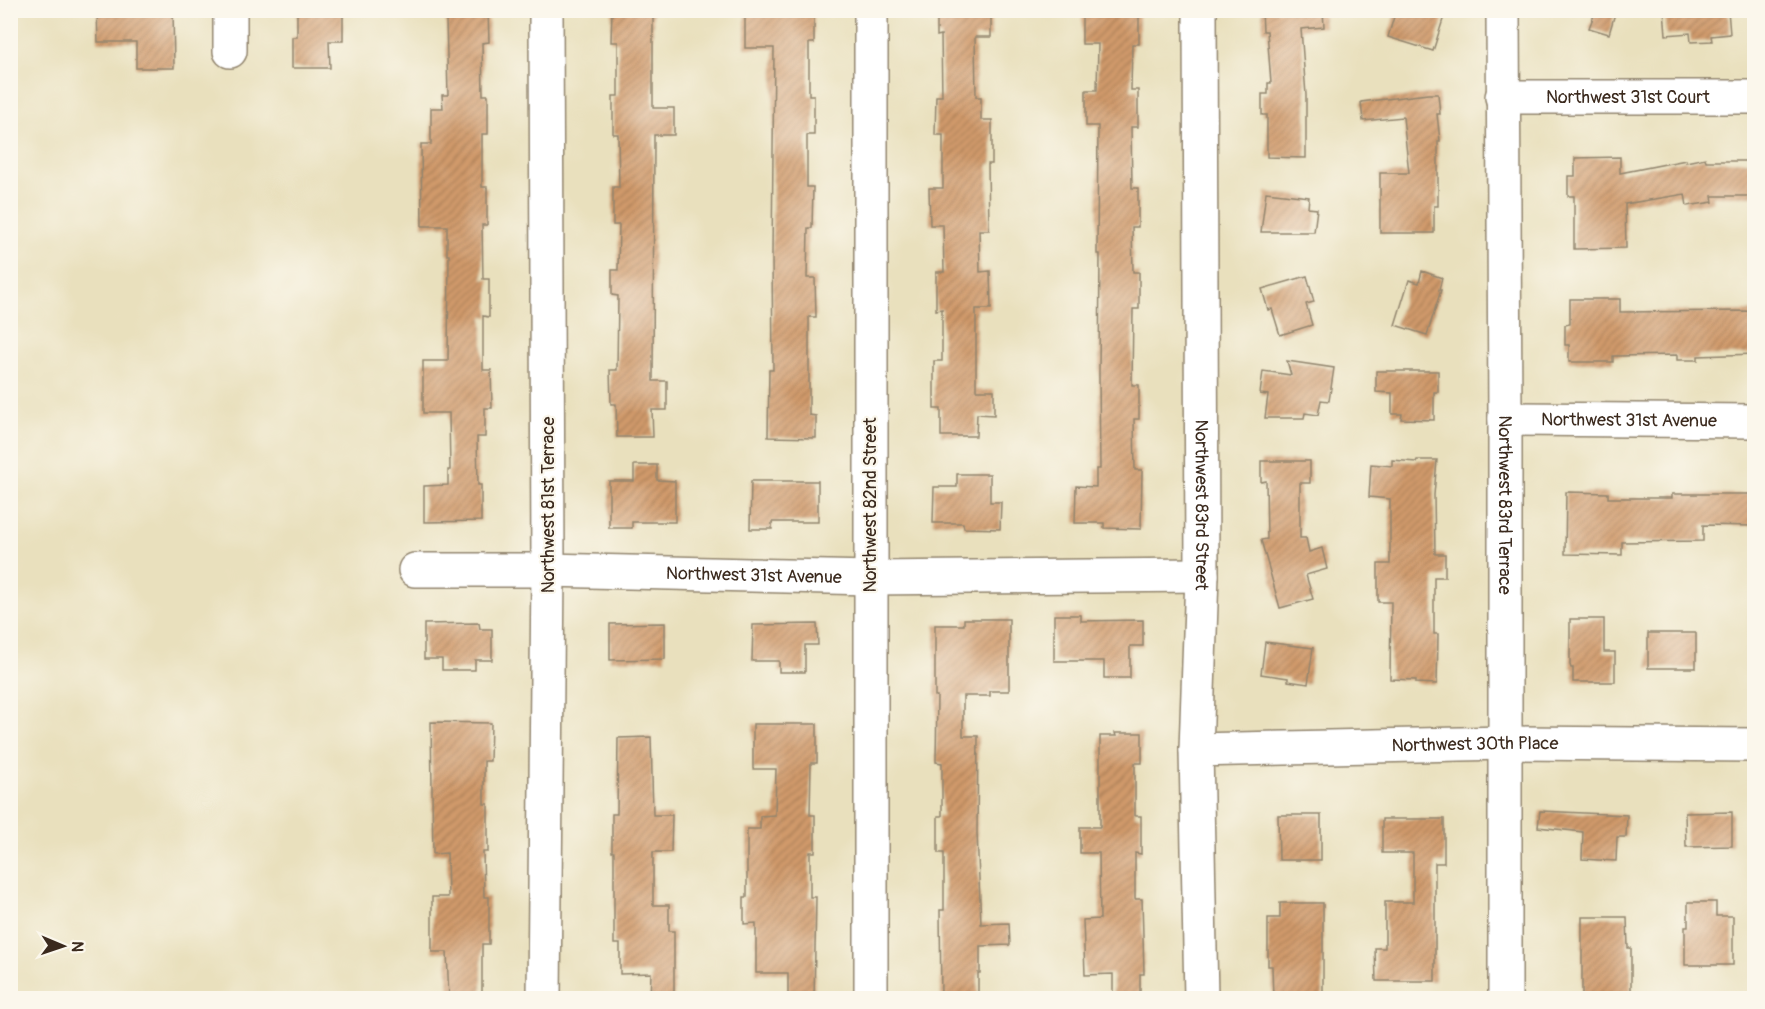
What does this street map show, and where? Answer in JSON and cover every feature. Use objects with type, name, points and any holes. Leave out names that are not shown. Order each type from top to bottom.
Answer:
[{"type":"street","points":[[230,10],[230,51]]},
{"type":"street","name":"Northwest 81st Terrace","points":[[544,999],[548,570],[546,10]]},
{"type":"street","name":"Northwest 82nd Street","points":[[871,10],[871,999]]},
{"type":"street","name":"Northwest 83rd Street","points":[[1200,10],[1202,575],[1196,750],[1201,999]]},
{"type":"street","name":"Northwest 83rd Terrace","points":[[1503,10],[1505,999]]},
{"type":"street","name":"Northwest 31st Court","points":[[1502,97],[1755,97]]},
{"type":"street","name":"Northwest 31st Avenue","points":[[1505,419],[1755,421]]},
{"type":"street","name":"Northwest 31st Avenue","points":[[415,570],[548,570],[870,578],[1202,575]]},
{"type":"street","name":"Northwest 30th Place","points":[[1196,750],[1505,743],[1755,745]]},
{"type":"building","points":[[97,10],[173,10],[174,68],[136,68],[136,42],[98,42]]},
{"type":"building","points":[[297,10],[343,10],[343,41],[329,41],[330,68],[292,68],[292,37],[297,37]]},
{"type":"building","points":[[462,10],[488,10],[489,42],[482,43],[483,95],[488,95],[488,134],[482,134],[482,187],[487,187],[487,225],[482,225],[483,279],[489,279],[489,317],[483,316],[483,370],[491,370],[492,408],[485,408],[485,437],[477,437],[481,521],[424,522],[424,486],[448,485],[448,470],[450,470],[449,413],[423,413],[423,361],[448,361],[449,255],[447,255],[447,226],[422,226],[421,144],[431,144],[431,108],[443,108],[442,95],[448,95],[446,18],[462,18]]},
{"type":"building","points":[[612,10],[653,10],[653,108],[674,108],[674,135],[654,135],[653,381],[667,381],[667,410],[652,410],[653,437],[617,437],[616,404],[611,404],[610,370],[617,370],[618,296],[612,295],[612,270],[618,270],[619,225],[613,225],[613,187],[619,187],[618,134],[613,134],[613,96],[618,96],[618,42],[611,42]]},
{"type":"building","points":[[771,10],[814,10],[814,43],[809,43],[809,95],[814,95],[814,135],[807,135],[807,187],[813,187],[812,228],[808,228],[807,278],[815,278],[816,317],[809,317],[809,415],[816,416],[816,438],[768,437],[769,370],[773,370],[774,48],[745,48],[745,15],[770,14]]},
{"type":"building","points":[[937,10],[991,10],[991,37],[975,37],[976,97],[981,97],[981,120],[992,120],[992,164],[988,164],[989,230],[979,230],[980,272],[990,271],[991,309],[976,309],[976,390],[994,390],[994,415],[977,414],[976,436],[941,436],[941,409],[934,409],[934,361],[942,361],[942,309],[936,310],[936,272],[944,272],[943,225],[930,225],[929,188],[943,188],[943,135],[935,135],[936,96],[942,96],[941,35],[937,36]]},
{"type":"building","points":[[1082,10],[1139,10],[1139,44],[1132,44],[1131,90],[1138,90],[1138,127],[1131,127],[1132,188],[1138,188],[1138,227],[1132,227],[1133,272],[1139,272],[1139,309],[1133,309],[1132,385],[1139,385],[1139,419],[1134,419],[1135,470],[1142,470],[1141,529],[1104,528],[1104,523],[1075,523],[1076,486],[1096,487],[1096,469],[1100,469],[1098,126],[1086,126],[1086,90],[1097,90],[1098,44],[1082,44]]},
{"type":"building","points":[[1262,10],[1323,10],[1324,27],[1301,29],[1306,95],[1306,158],[1267,157],[1267,115],[1262,115],[1262,94],[1268,94],[1268,83],[1271,83],[1267,31],[1263,31]]},
{"type":"building","points":[[1396,10],[1446,10],[1433,51],[1388,37]]},
{"type":"building","points":[[1596,10],[1616,10],[1609,34],[1589,28]]},
{"type":"building","points":[[1664,10],[1728,10],[1730,34],[1711,36],[1712,41],[1691,42],[1690,33],[1666,35]]},
{"type":"building","points":[[1438,94],[1440,114],[1437,114],[1440,141],[1438,141],[1438,206],[1434,206],[1434,233],[1380,233],[1380,173],[1409,173],[1403,117],[1363,121],[1361,102]]},
{"type":"building","points":[[1620,157],[1620,173],[1705,158],[1706,161],[1755,161],[1755,196],[1712,196],[1713,202],[1687,206],[1685,194],[1625,204],[1626,248],[1574,249],[1574,196],[1568,196],[1568,176],[1575,176],[1575,158]]},
{"type":"building","points":[[1266,192],[1309,197],[1308,208],[1317,209],[1314,232],[1261,232]]},
{"type":"building","points":[[1422,271],[1442,278],[1439,290],[1441,290],[1427,335],[1395,325],[1409,280],[1419,283]]},
{"type":"building","points":[[1307,276],[1314,302],[1306,304],[1312,325],[1280,335],[1272,309],[1268,310],[1262,289]]},
{"type":"building","points":[[1570,299],[1620,299],[1620,312],[1755,311],[1755,354],[1698,356],[1698,360],[1677,360],[1677,355],[1613,356],[1613,362],[1569,362],[1569,345],[1565,345],[1565,325],[1570,324]]},
{"type":"building","points":[[1287,361],[1334,368],[1329,401],[1321,400],[1318,415],[1305,413],[1304,418],[1265,418],[1268,395],[1260,394],[1263,371],[1291,375]]},
{"type":"building","points":[[1376,371],[1438,371],[1438,392],[1434,392],[1434,420],[1401,419],[1402,414],[1392,414],[1392,393],[1376,392]]},
{"type":"building","points":[[1392,460],[1416,462],[1417,460],[1437,460],[1434,495],[1435,554],[1445,554],[1445,577],[1434,577],[1434,634],[1438,634],[1437,684],[1390,679],[1391,602],[1378,602],[1378,564],[1390,564],[1390,499],[1369,497],[1371,464],[1392,466]]},
{"type":"building","points":[[1261,461],[1310,461],[1310,483],[1300,483],[1300,538],[1306,538],[1309,552],[1322,548],[1327,569],[1306,575],[1313,599],[1280,608],[1261,540],[1267,539],[1266,481],[1261,482]]},
{"type":"building","points":[[634,465],[657,465],[657,480],[675,481],[675,522],[632,522],[632,528],[609,528],[609,481],[634,481]]},
{"type":"building","points":[[957,474],[990,474],[990,502],[1001,502],[1000,529],[964,528],[963,523],[933,523],[934,487],[957,487]]},
{"type":"building","points":[[751,481],[818,481],[818,522],[772,522],[772,529],[750,529]]},
{"type":"building","points":[[1566,492],[1608,493],[1608,498],[1672,498],[1672,494],[1755,494],[1755,526],[1703,525],[1703,541],[1622,542],[1622,555],[1565,554]]},
{"type":"building","points":[[1054,615],[1081,615],[1081,621],[1143,620],[1143,646],[1130,646],[1130,678],[1104,678],[1104,661],[1054,661]]},
{"type":"building","points":[[964,619],[1009,619],[1009,691],[990,691],[990,696],[963,696],[963,736],[978,736],[977,833],[981,924],[1009,923],[1010,945],[980,946],[978,999],[941,999],[940,910],[944,910],[944,853],[938,853],[938,816],[942,816],[942,763],[936,762],[935,625],[964,625]]},
{"type":"building","points":[[1570,619],[1604,619],[1604,652],[1615,652],[1615,682],[1573,682],[1573,668],[1570,665]]},
{"type":"building","points":[[479,623],[480,629],[492,629],[492,660],[475,660],[475,670],[442,670],[442,659],[424,659],[424,624]]},
{"type":"building","points":[[665,623],[665,659],[610,660],[610,624]]},
{"type":"building","points":[[817,624],[818,645],[805,645],[805,672],[779,672],[779,661],[752,661],[753,625]]},
{"type":"building","points":[[1648,633],[1696,633],[1696,668],[1648,668]]},
{"type":"building","points":[[1265,642],[1313,648],[1308,684],[1261,674]]},
{"type":"building","points":[[431,722],[491,723],[490,761],[484,761],[484,804],[488,804],[488,852],[483,852],[484,897],[489,897],[489,944],[482,944],[482,999],[449,999],[447,952],[432,952],[432,897],[448,897],[447,853],[433,854]]},
{"type":"building","points":[[753,724],[817,724],[817,763],[811,763],[810,815],[815,815],[815,852],[810,852],[810,897],[816,897],[814,999],[788,999],[788,973],[756,973],[756,923],[744,924],[744,897],[747,897],[747,829],[760,829],[760,816],[775,815],[776,769],[753,769]]},
{"type":"building","points":[[1115,733],[1142,733],[1142,763],[1135,763],[1135,816],[1141,816],[1141,854],[1135,853],[1135,899],[1142,899],[1144,974],[1140,974],[1140,999],[1113,999],[1113,974],[1085,975],[1083,920],[1100,919],[1099,853],[1080,853],[1080,827],[1100,827],[1100,736],[1116,736]]},
{"type":"building","points":[[651,737],[653,815],[672,815],[671,852],[653,852],[653,905],[669,905],[669,931],[674,931],[674,999],[650,999],[651,973],[620,974],[620,944],[614,944],[612,814],[617,814],[618,738]]},
{"type":"building","points":[[1540,811],[1627,815],[1626,837],[1617,837],[1616,861],[1582,859],[1583,832],[1538,827]]},
{"type":"building","points":[[1732,812],[1732,846],[1686,847],[1685,813]]},
{"type":"building","points":[[1278,815],[1321,815],[1321,860],[1279,860]]},
{"type":"building","points":[[1382,819],[1444,819],[1444,863],[1435,863],[1435,981],[1376,981],[1375,948],[1385,948],[1385,902],[1413,902],[1413,853],[1382,853]]},
{"type":"building","points":[[1688,902],[1716,902],[1716,916],[1733,916],[1733,965],[1685,965],[1685,927],[1688,927]]},
{"type":"building","points":[[1280,903],[1323,903],[1323,999],[1273,999],[1272,966],[1268,966],[1268,918],[1280,918]]},
{"type":"building","points":[[1582,917],[1627,917],[1628,948],[1631,948],[1631,999],[1582,999]]}]
